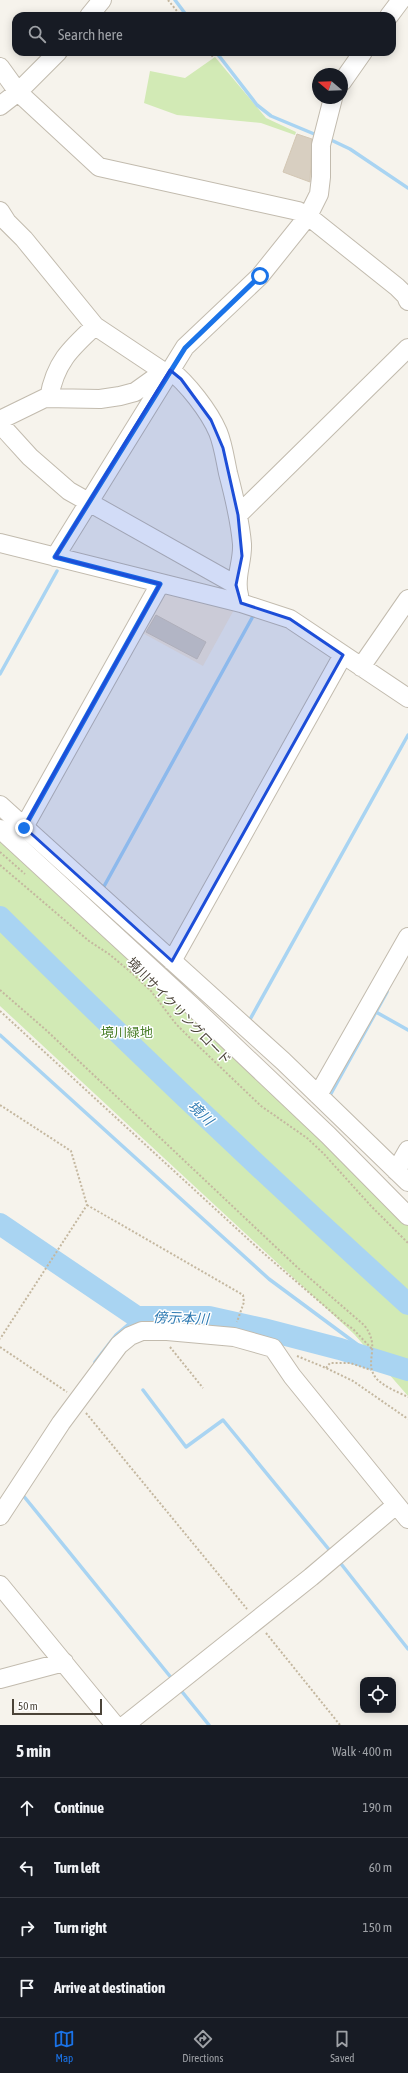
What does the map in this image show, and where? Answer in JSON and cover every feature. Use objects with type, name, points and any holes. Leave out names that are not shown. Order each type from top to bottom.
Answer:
[{"type":"street","points":[[392,12],[400,0],[408,16]]},
{"type":"street","points":[[0,106],[18,92],[54,56]]},
{"type":"street","points":[[348,73],[360,56]]},
{"type":"street","points":[[0,67],[18,92],[99,167],[298,211],[308,216],[397,287],[406,296],[408,301]]},
{"type":"street","points":[[55,557],[160,388],[166,372],[185,348],[260,276],[308,216],[319,194],[321,177],[321,145],[331,104]]},
{"type":"street","points":[[2,220],[24,239],[95,326],[166,372],[181,379],[218,432],[238,514],[242,556],[236,585],[241,603]]},
{"type":"street","points":[[49,398],[54,375],[65,356],[95,326]]},
{"type":"street","points":[[238,514],[408,348]]},
{"type":"street","points":[[0,420],[34,402],[49,398],[100,399],[135,392],[166,372]]},
{"type":"street","points":[[0,424],[50,477],[89,504],[236,585]]},
{"type":"street","points":[[0,543],[241,603],[290,619],[408,698]]},
{"type":"street","points":[[24,828],[160,584]]},
{"type":"street","points":[[361,667],[408,599]]},
{"type":"street","points":[[172,961],[343,655]]},
{"type":"street","points":[[0,805],[318,1095],[402,1177]]},
{"type":"street","points":[[0,829],[190,1004],[328,1135],[408,1216]]},
{"type":"street","points":[[318,1095],[408,937]]},
{"type":"street","points":[[402,1177],[408,1150]]},
{"type":"street","points":[[0,1516],[108,1357],[130,1336],[142,1331],[161,1331],[191,1332],[234,1337],[273,1348],[292,1376],[408,1520]]},
{"type":"street","points":[[125,1725],[312,1576],[396,1505]]},
{"type":"street","points":[[0,1586],[115,1725]]},
{"type":"street","points":[[0,1679],[64,1662]]},
{"type":"path","points":[[168,0],[178,12]]},
{"type":"path","name":"境川サイクリングロード","points":[[0,865],[89,941],[133,974],[151,991],[176,1024],[189,1037],[261,1106],[297,1131],[323,1153],[371,1206],[408,1242]]},
{"type":"path","points":[[0,990],[46,1030],[298,1268],[364,1325],[373,1341],[372,1370],[374,1377],[408,1397]]},
{"type":"path","points":[[0,1011],[261,1251],[353,1329],[372,1350]]},
{"type":"path","points":[[0,1105],[71,1151],[87,1205],[243,1295],[244,1302],[237,1318]]},
{"type":"path","points":[[0,1339],[87,1205]]},
{"type":"path","points":[[161,1331],[169,1345],[203,1388]]},
{"type":"path","points":[[0,1347],[58,1385],[77,1401],[340,1725]]},
{"type":"path","points":[[294,1355],[353,1381],[408,1419]]},
{"type":"path","points":[[326,1368],[330,1363],[350,1363],[372,1370]]},
{"type":"highlighted area","points":[[170,370],[181,379],[211,420],[223,448],[238,515],[242,556],[236,585],[241,603],[290,619],[343,655],[172,961],[24,827],[160,584],[55,557]]},
{"type":"shaded area","points":[[162,591],[235,608],[203,666],[137,630]]},
{"type":"green space","points":[[215,57],[266,118],[296,132],[295,135],[261,123],[177,115],[144,103],[150,71],[185,78]]},
{"type":"green space","name":"境川緑地","points":[[0,832],[408,1214],[408,1396],[354,1334],[0,1006]]},
{"type":"building","points":[[297,134],[312,139],[310,182],[283,172]]},
{"type":"building","points":[[156,615],[206,642],[197,659],[146,632]]},
{"type":"waterway","points":[[175,0],[184,12]]},
{"type":"waterway","points":[[219,56],[257,105],[271,116],[319,136]]},
{"type":"waterway","points":[[329,139],[350,149],[408,188]]},
{"type":"waterway","points":[[0,674],[57,571]]},
{"type":"waterway","points":[[102,890],[252,618]]},
{"type":"waterway","points":[[248,1023],[408,735]]},
{"type":"waterway","name":"境川","points":[[0,917],[202,1113],[408,1304]]},
{"type":"waterway","points":[[328,1099],[387,992]]},
{"type":"waterway","points":[[376,1012],[408,1030]]},
{"type":"waterway","points":[[0,1035],[269,1279],[358,1345],[361,1351],[359,1356]]},
{"type":"waterway","name":"傍示本川","points":[[0,1224],[137,1317],[209,1317],[340,1349],[408,1370]]},
{"type":"waterway","points":[[95,1362],[116,1335],[137,1317]]},
{"type":"waterway","points":[[143,1390],[186,1447],[223,1420],[331,1552]]},
{"type":"waterway","points":[[22,1494],[173,1680]]},
{"type":"waterway","points":[[338,1560],[408,1649]]},
{"type":"waterway","points":[[179,1688],[209,1725]]},
{"type":"route","points":[[24,828],[160,584],[55,557],[160,388],[167,374],[185,348],[260,276]]}]
